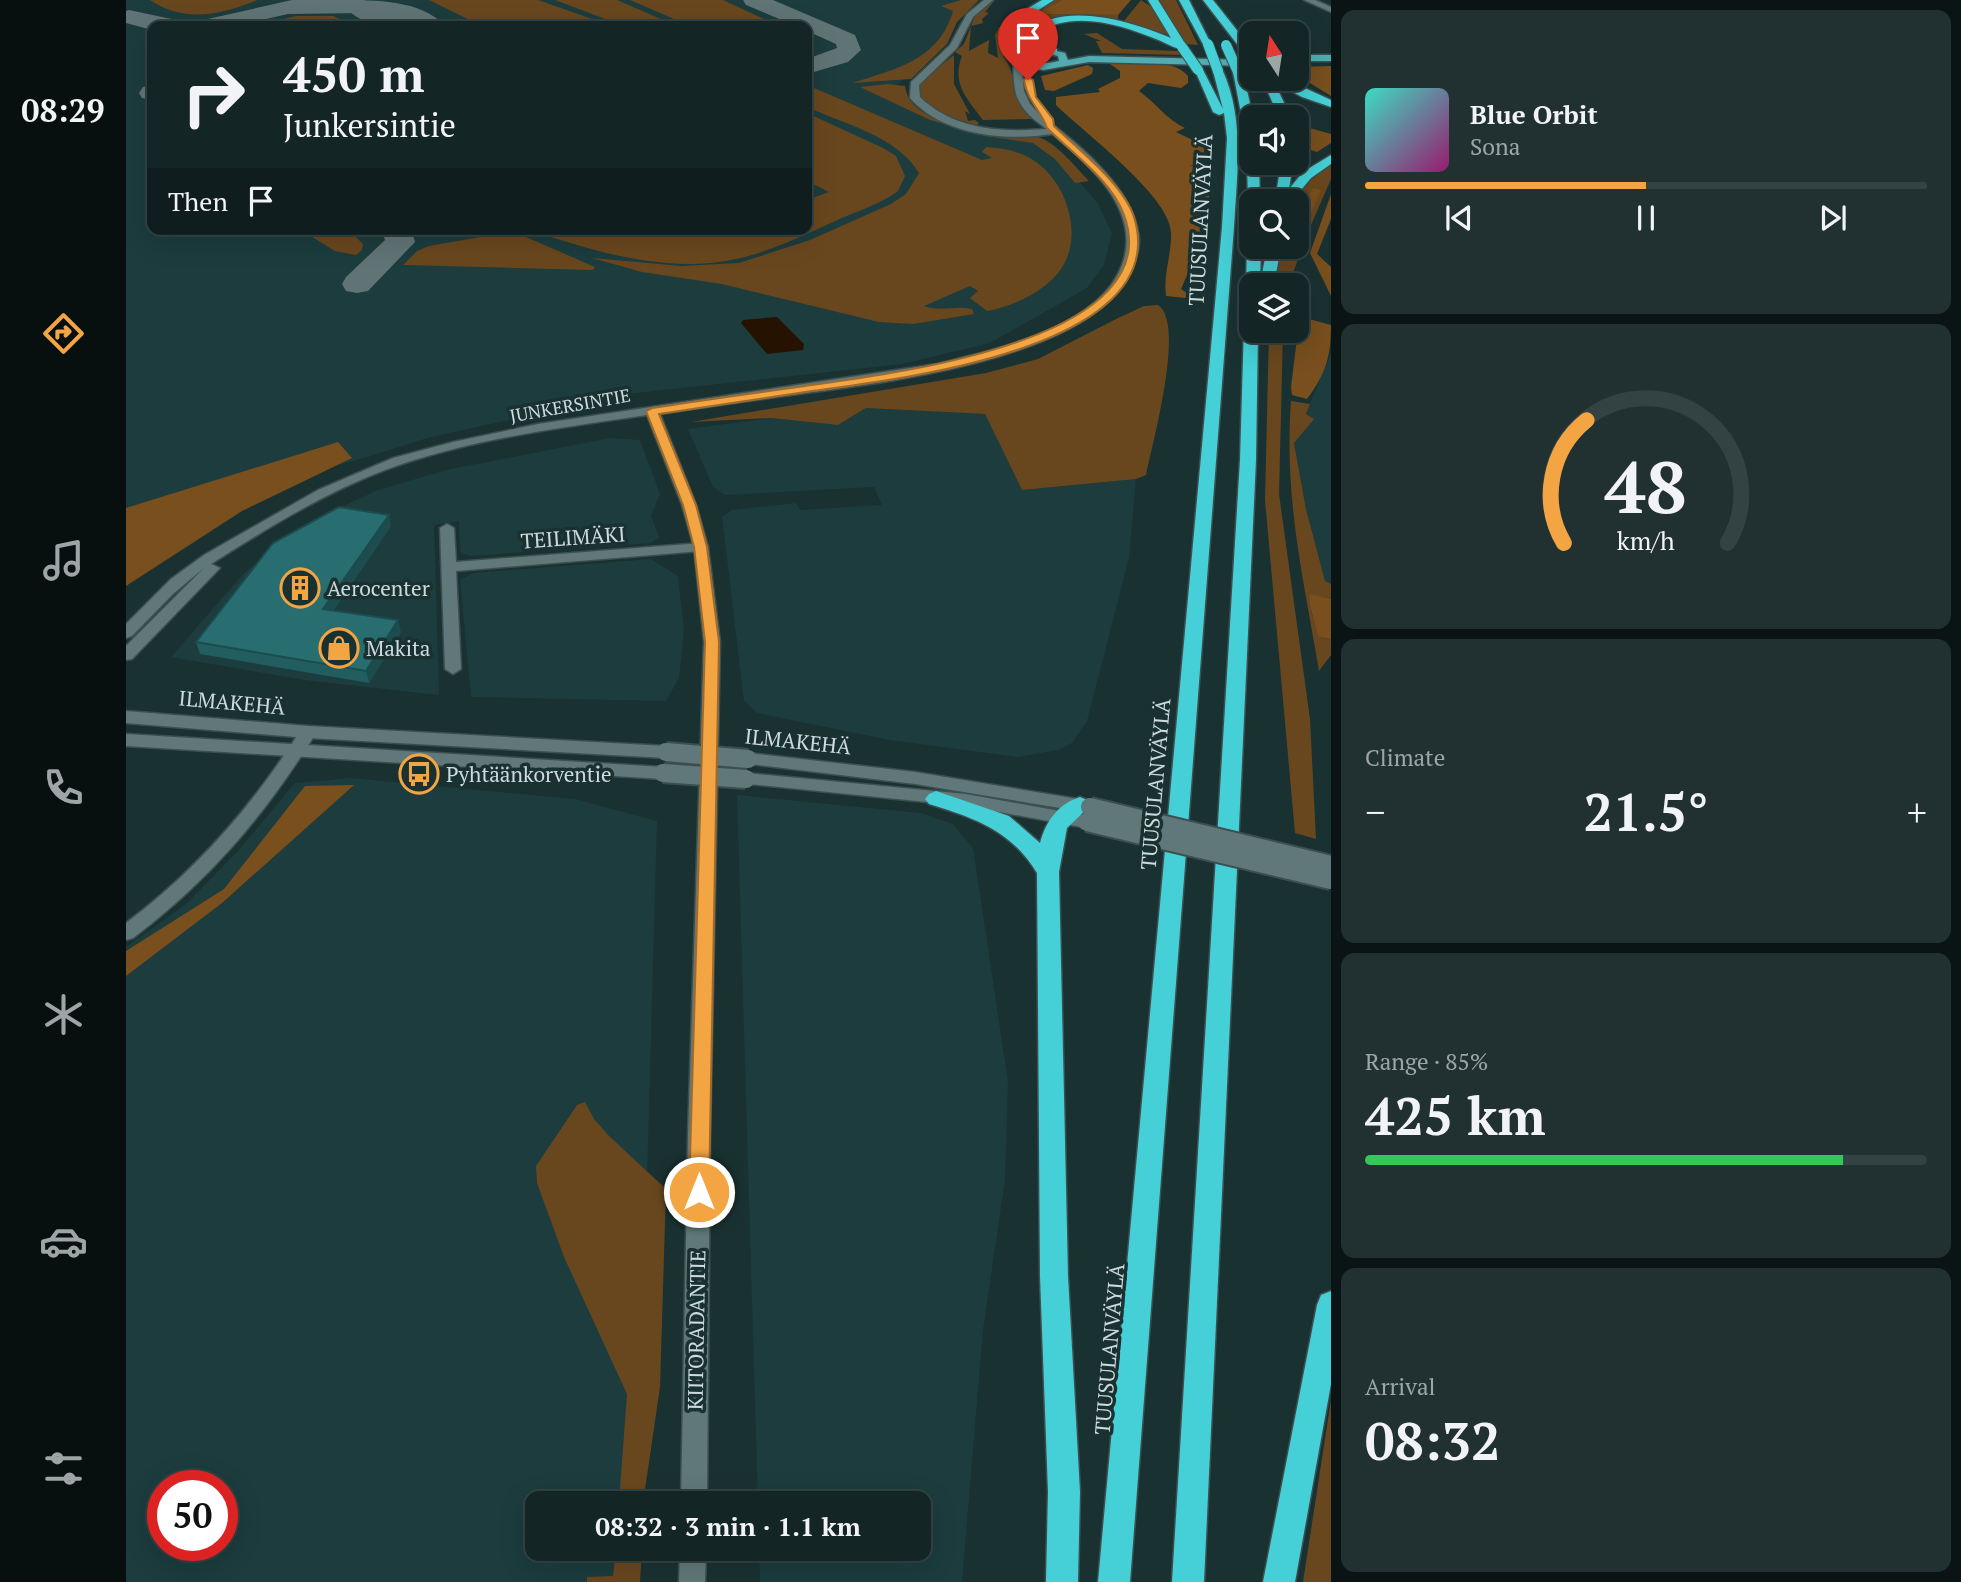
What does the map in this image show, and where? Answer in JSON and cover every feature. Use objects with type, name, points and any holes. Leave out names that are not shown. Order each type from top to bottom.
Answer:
[{"type":"highway","points":[[1019,50],[1020,45],[1011,31],[1014,24],[1049,0]]},
{"type":"highway","points":[[1153,0],[1198,71],[1233,138]]},
{"type":"highway","name":"TUUSULANVÄYLÄ","points":[[1114,1582],[1210,423],[1220,340],[1233,138],[1230,113],[1218,71],[1208,44],[1184,0]]},
{"type":"highway","points":[[1200,0],[1238,72],[1245,105]]},
{"type":"highway","points":[[1209,0],[1239,39]]},
{"type":"highway","points":[[1059,55],[1034,41],[1031,33],[1043,23],[1072,18],[1126,23],[1154,32],[1182,47]]},
{"type":"highway","points":[[1299,91],[1331,104]]},
{"type":"highway","points":[[1296,189],[1307,175],[1331,159]]},
{"type":"highway","points":[[1188,1582],[1248,460],[1252,343]]},
{"type":"highway","points":[[936,799],[982,812],[1022,834],[1035,849],[1048,872]]},
{"type":"highway","points":[[1062,1582],[1064,1492],[1054,1276],[1048,872],[1050,837],[1080,812]]},
{"type":"highway","points":[[1279,1582],[1331,1305]]},
{"type":"main road","points":[[989,0],[970,16],[954,46],[920,77],[912,90],[915,98],[930,112],[981,128],[1032,133],[1052,129]]},
{"type":"main road","points":[[1309,0],[1331,10]]},
{"type":"main road","points":[[1059,55],[1048,67],[1017,62],[1011,56],[1019,50],[1059,55],[1089,59],[1239,59]]},
{"type":"main road","points":[[1309,61],[1331,61]]},
{"type":"main road","name":"JUNKERSINTIE","points":[[126,633],[180,579],[212,554],[322,493],[397,462],[481,440],[954,365],[1028,344],[1087,313],[1120,283],[1131,263],[1133,229],[1129,215],[1108,183],[1052,129],[1037,120],[1021,99],[1017,62]]},
{"type":"main road","name":"JUNKERSINTIE","points":[[1048,67],[1032,73],[1028,80],[1032,98],[1052,129]]},
{"type":"main road","name":"KIITORADANTIE","points":[[652,411],[686,495],[701,547],[712,642],[699,1135],[694,1491]]},
{"type":"main road","points":[[447,528],[453,669]]},
{"type":"main road","name":"JUNKERSINTIE","points":[[126,655],[201,578],[249,535]]},
{"type":"main road","name":"TEILIMÄKI","points":[[448,568],[701,547]]},
{"type":"main road","name":"ILMAKEHÄ","points":[[126,717],[309,732],[666,751],[915,778],[1331,865]]},
{"type":"main road","points":[[126,933],[162,908],[209,864],[254,813],[309,732]]},
{"type":"main road","name":"ILMAKEHÄ","points":[[126,740],[746,779],[1080,812],[1331,880]]},
{"type":"main road","points":[[692,1582],[693,1561]]},
{"type":"shaded area","points":[[126,0],[972,0],[962,6],[941,45],[886,95],[931,119],[1044,142],[1097,202],[1112,233],[1104,265],[1087,288],[990,343],[902,364],[627,394],[431,437],[354,461],[126,513]]},
{"type":"shaded area","points":[[150,0],[257,0],[216,13],[189,14],[176,12]]},
{"type":"shaded area","points":[[429,0],[538,0],[598,21],[472,21]]},
{"type":"shaded area","points":[[555,0],[617,0],[665,21],[611,21]]},
{"type":"shaded area","points":[[630,0],[723,0],[768,21],[678,21]]},
{"type":"shaded area","points":[[961,0],[979,0],[957,22],[947,44],[911,79],[852,83],[900,67],[926,52],[946,28],[953,11],[941,6]]},
{"type":"shaded area","points":[[995,0],[985,12],[989,13],[982,19],[983,23],[971,26],[975,16]]},
{"type":"shaded area","points":[[1055,0],[1062,0],[1039,14],[1118,15],[1118,20],[1073,17],[1019,26],[1032,13]]},
{"type":"shaded area","points":[[1062,0],[1131,0],[1118,15],[1037,14]]},
{"type":"shaded area","points":[[1141,0],[1153,8],[1169,35],[1124,21]]},
{"type":"shaded area","points":[[1157,0],[1176,0],[1198,45],[1185,44]]},
{"type":"shaded area","points":[[296,16],[333,16],[341,20],[336,21],[276,21]]},
{"type":"shaded area","points":[[971,26],[969,51],[989,40],[988,53],[998,58],[995,35],[999,27],[1005,27],[1012,44],[1003,56],[1011,70],[1020,102],[1032,119],[983,120],[966,98],[958,74],[962,56],[955,52],[964,44]]},
{"type":"shaded area","points":[[1097,33],[1122,49],[1178,51],[1181,55],[1102,53],[1096,41],[1101,41],[1084,34]]},
{"type":"shaded area","points":[[954,55],[954,84],[970,114],[965,111],[968,121],[975,120],[979,123],[977,125],[936,111],[918,93],[921,81]]},
{"type":"shaded area","points":[[1110,64],[1163,64],[1181,70],[1188,76],[1188,83],[1181,88],[1148,83],[1139,91],[1185,128],[1176,132],[1205,146],[1206,153],[1198,166],[1190,165],[1209,174],[1209,198],[1199,200],[1194,212],[1209,217],[1210,235],[1200,236],[1197,252],[1181,289],[1195,299],[1166,296],[1171,232],[1167,217],[1156,200],[1123,165],[1056,105],[1056,97],[1100,92],[1098,89],[1120,78],[1120,71]]},
{"type":"shaded area","points":[[1088,65],[1093,68],[1092,74],[1054,91],[1045,90],[1041,76]]},
{"type":"shaded area","points":[[1331,66],[1331,96],[1309,82],[1309,67]]},
{"type":"shaded area","points":[[888,84],[905,86],[911,101],[923,112],[940,120],[1043,139],[1065,155],[1089,181],[1075,183],[1055,159],[1033,143],[985,136],[930,120],[860,87]]},
{"type":"shaded area","points":[[812,87],[982,160],[992,158],[982,152],[986,147],[991,147],[1018,153],[1040,165],[1051,175],[1059,188],[1070,217],[1070,246],[1060,270],[1053,279],[1032,294],[1009,305],[987,311],[970,298],[978,291],[970,286],[924,306],[966,308],[972,309],[974,314],[913,324],[879,322],[722,284],[642,272],[592,258],[681,266],[739,263],[810,240],[891,204],[906,194],[919,173],[897,149],[869,132],[812,109]]},
{"type":"shaded area","points":[[812,115],[896,156],[905,176],[898,191],[890,196],[812,232],[812,198],[829,192],[812,184]]},
{"type":"shaded area","points":[[1309,128],[1331,134],[1331,143],[1317,152],[1309,149]]},
{"type":"shaded area","points":[[1331,165],[1331,179],[1309,230],[1309,215],[1315,197],[1309,203],[1309,189],[1303,189],[1312,178]]},
{"type":"shaded area","points":[[1313,188],[1321,190],[1309,217],[1309,195]]},
{"type":"shaded area","points":[[1331,194],[1331,219],[1317,254],[1331,267],[1331,296],[1310,253]]},
{"type":"shaded area","points":[[309,235],[354,235],[363,244],[362,250],[356,255],[335,251]]},
{"type":"shaded area","points":[[492,235],[521,235],[595,267],[593,270],[403,265],[417,251],[429,246]]},
{"type":"shaded area","points":[[546,235],[805,235],[748,256],[711,263],[659,262],[582,246]]},
{"type":"shaded area","points":[[1279,259],[1298,259],[1293,273],[1276,273]]},
{"type":"shaded area","points":[[1158,305],[1166,316],[1169,335],[1165,385],[1146,475],[1136,479],[1022,490],[985,414],[866,408],[838,425],[771,418],[691,422],[986,373],[1038,359],[1144,306]]},
{"type":"shaded area","points":[[777,317],[804,344],[803,350],[767,354],[741,323],[743,320]]},
{"type":"shaded area","points":[[1309,319],[1331,325],[1330,346],[1319,381],[1307,399],[1292,395],[1296,343],[1309,343]]},
{"type":"shaded area","points":[[1269,343],[1283,343],[1279,494],[1310,719],[1316,839],[1295,833],[1265,500]]},
{"type":"shaded area","points":[[1331,353],[1331,584],[1325,581],[1306,509],[1294,443],[1313,419],[1306,414]]},
{"type":"shaded area","points":[[1291,401],[1310,404],[1306,414],[1314,419],[1294,443],[1306,509],[1325,581],[1331,584],[1331,599],[1311,595],[1309,602],[1318,637],[1331,639],[1331,655],[1319,671],[1296,537],[1290,471]]},
{"type":"shaded area","points":[[866,408],[985,414],[1022,490],[1136,479],[1129,558],[1087,721],[1072,743],[1058,750],[1018,757],[889,740],[757,713],[744,701],[722,517],[732,510],[796,503],[800,510],[882,505],[874,487],[725,495],[713,487],[688,429],[771,418],[838,425]]},
{"type":"shaded area","points":[[610,438],[640,440],[660,494],[651,516],[659,537],[651,543],[471,556],[460,552],[459,521],[434,525],[439,695],[304,680],[171,657],[244,573],[294,532],[337,509],[378,490],[446,470]]},
{"type":"shaded area","points":[[338,442],[352,458],[242,511],[126,586],[126,508]]},
{"type":"shaded area","points":[[651,559],[678,576],[684,631],[679,678],[666,701],[471,697],[460,580],[473,573]]},
{"type":"shaded area","points":[[1310,594],[1331,599],[1331,639],[1318,637],[1309,602]]},
{"type":"shaded area","points":[[351,778],[575,799],[657,821],[638,1491],[525,1491],[525,1561],[637,1561],[636,1582],[126,1582],[126,947],[186,904],[239,850],[295,783]]},
{"type":"shaded area","points":[[354,785],[222,903],[126,976],[126,951],[224,889],[305,786]]},
{"type":"shaded area","points":[[737,795],[921,813],[953,824],[973,848],[1008,1082],[1005,1180],[983,1330],[962,1582],[760,1582],[759,1561],[931,1561],[931,1491],[758,1491]]},
{"type":"shaded area","points":[[585,1102],[594,1119],[608,1135],[666,1189],[660,1387],[645,1491],[620,1491],[627,1394],[564,1257],[537,1183],[536,1166],[577,1105]]},
{"type":"shaded area","points":[[1331,1400],[1331,1582],[1303,1582]]},
{"type":"shaded area","points":[[615,1561],[641,1561],[640,1582],[587,1582],[587,1577],[613,1576]]},
{"type":"building","name":"Aerocenter","points":[[339,507],[389,515],[323,609],[398,620],[366,671],[196,642],[273,543]]},
{"type":"taxiway","points":[[229,21],[321,0]]},
{"type":"taxiway","points":[[754,0],[803,21]]},
{"type":"taxiway","points":[[289,8],[361,6],[395,15]]},
{"type":"taxiway","points":[[129,17],[147,23]]},
{"type":"taxiway","points":[[812,25],[847,40],[849,50],[840,57],[812,65]]},
{"type":"taxiway","points":[[357,284],[400,242],[400,235]]},
{"type":"runway","points":[[366,0],[407,21]]},
{"type":"place","name":"Aerocenter","points":[[300,588]]},
{"type":"place","name":"Makita","points":[[339,648]]},
{"type":"place","name":"Pyhtäänkorventie","points":[[419,774]]},
{"type":"route","points":[[699,1192],[712,642],[701,547],[689,505],[652,411],[904,375],[992,356],[1028,344],[1062,328],[1087,313],[1106,297],[1120,283],[1131,263],[1135,246],[1129,215],[1108,183],[1050,127],[1048,119],[1032,98],[1028,80]]}]
